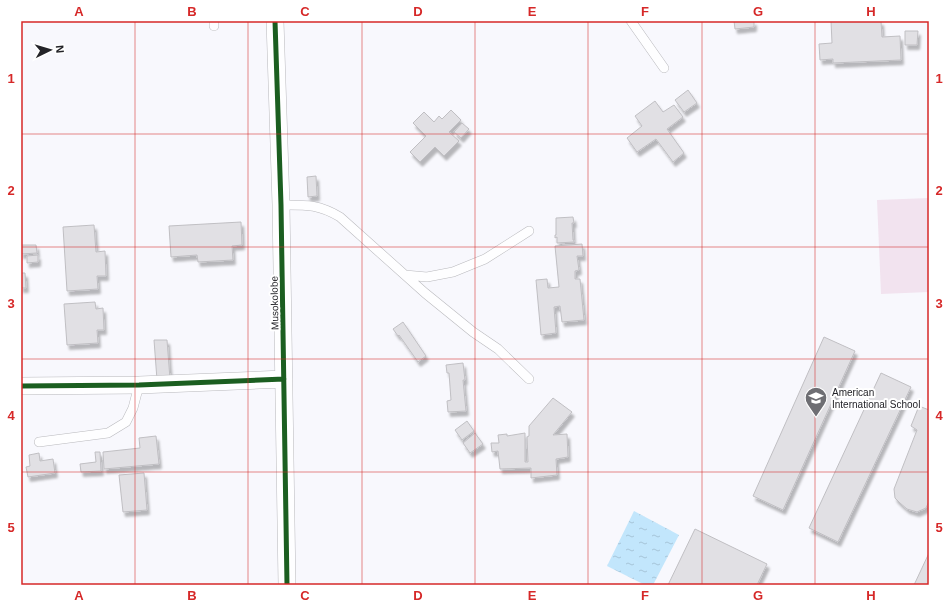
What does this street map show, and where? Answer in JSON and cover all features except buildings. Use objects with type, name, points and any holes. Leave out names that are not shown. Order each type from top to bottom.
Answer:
[{"type":"street","name":"Musokolobe","points":[[275,21],[281,206],[287,585]]},
{"type":"street","points":[[21,386],[139,385],[284,379]]},
{"type":"lane","points":[[631,21],[664,68]]},
{"type":"lane","points":[[281,206],[310,205],[327,209],[340,217],[425,294],[473,332],[498,349],[529,379]]},
{"type":"lane","points":[[405,275],[427,277],[453,272],[485,260],[529,231]]},
{"type":"lane","points":[[39,442],[108,434],[126,422],[133,408],[139,385]]},
{"type":"shaded area","points":[[929,198],[929,292],[881,294],[877,200]]},
{"type":"water","points":[[634,511],[679,535],[653,585],[645,585],[607,566]]},
{"type":"cycle path","points":[[275,21],[281,205],[287,585]]},
{"type":"cycle path","points":[[21,386],[139,385],[284,379]]},
{"type":"place","name":"American International School","points":[[816,418]]}]
